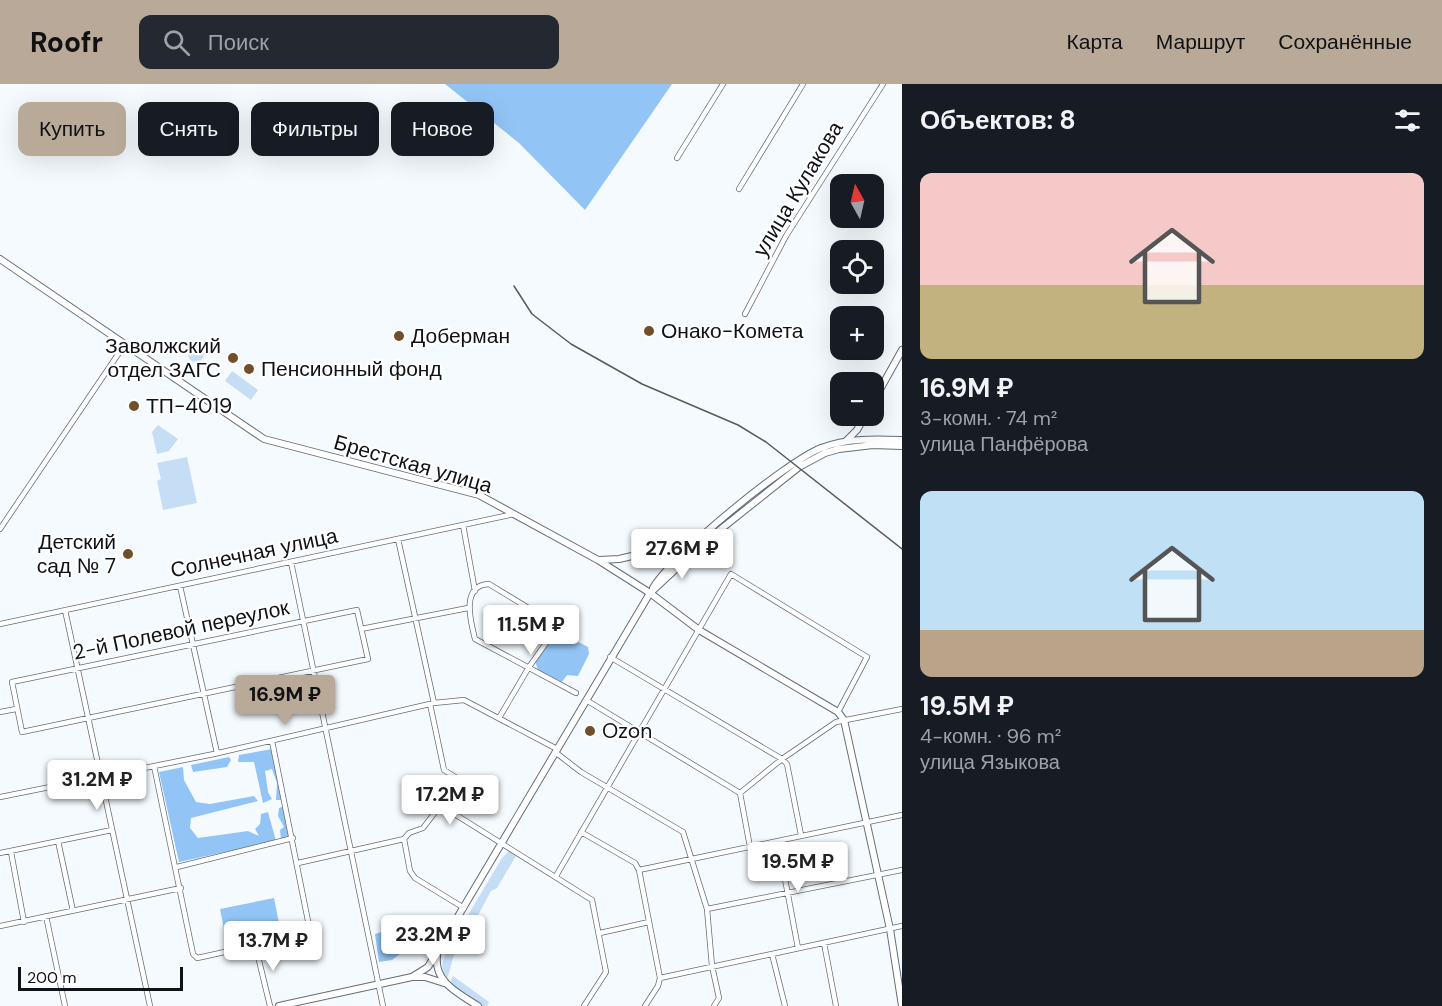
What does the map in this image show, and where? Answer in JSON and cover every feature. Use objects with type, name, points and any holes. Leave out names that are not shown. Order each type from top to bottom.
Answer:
[{"type":"street","points":[[677,158],[723,84]]},
{"type":"street","points":[[739,189],[803,84]]},
{"type":"street","name":"улица Кулакова","points":[[745,314],[786,236],[883,84]]},
{"type":"street","name":"Брестская улица","points":[[0,260],[264,439],[479,495],[598,560],[650,593],[699,630],[838,712],[844,720],[868,823],[890,929],[902,1006]]},
{"type":"street","points":[[0,529],[125,344]]},
{"type":"street","points":[[884,382],[902,350]]},
{"type":"street","points":[[846,442],[859,426]]},
{"type":"street","points":[[857,430],[876,440]]},
{"type":"street","points":[[412,977],[428,967],[437,955],[610,657],[659,578],[698,540],[797,461],[819,449],[846,442],[902,440]]},
{"type":"street","points":[[650,593],[706,541],[799,467],[825,453],[862,446],[902,447]]},
{"type":"street","name":"Солнечная улица","points":[[0,624],[514,514]]},
{"type":"street","points":[[463,525],[475,591]]},
{"type":"street","points":[[298,863],[404,839],[410,833],[423,828],[460,780],[444,770],[398,539]]},
{"type":"street","points":[[598,560],[619,560],[698,540]]},
{"type":"street","points":[[291,562],[383,1006]]},
{"type":"street","points":[[556,876],[731,574],[867,657],[838,712]]},
{"type":"street","points":[[500,718],[529,667],[558,626],[489,584],[484,584],[475,591],[468,608],[475,639],[529,667],[576,693]]},
{"type":"street","points":[[180,586],[216,753]]},
{"type":"street","points":[[0,712],[16,709],[22,732],[315,671],[368,659],[361,629],[468,608]]},
{"type":"street","points":[[65,610],[150,1006]]},
{"type":"street","name":"2-й Полевой переулок","points":[[16,709],[12,682],[357,610],[361,629]]},
{"type":"street","points":[[610,657],[782,759],[787,764],[801,835]]},
{"type":"street","points":[[0,797],[272,741],[432,704],[464,700],[556,751],[606,787],[683,832],[690,859],[700,880],[707,909],[712,966],[719,999],[714,1006]]},
{"type":"street","points":[[586,700],[740,793],[750,847]]},
{"type":"street","points":[[740,793],[782,759],[844,720],[902,709]]},
{"type":"street","points":[[154,765],[194,954],[197,958],[306,934],[310,931],[272,741]]},
{"type":"street","points":[[421,793],[592,900],[606,972],[586,1005]]},
{"type":"street","points":[[639,870],[902,815]]},
{"type":"street","points":[[0,853],[112,831]]},
{"type":"street","points":[[581,832],[635,863],[639,870],[660,978],[658,987],[645,1006]]},
{"type":"street","points":[[177,867],[293,838]]},
{"type":"street","points":[[404,839],[410,871],[415,878],[464,908]]},
{"type":"street","points":[[58,842],[73,911]]},
{"type":"street","points":[[778,842],[798,948]]},
{"type":"street","points":[[11,852],[24,922]]},
{"type":"street","points":[[707,909],[787,895],[902,870]]},
{"type":"street","points":[[0,926],[181,888]]},
{"type":"street","points":[[46,916],[65,1006]]},
{"type":"street","points":[[600,933],[649,922]]},
{"type":"street","points":[[660,978],[902,926]]},
{"type":"street","points":[[824,943],[836,1006]]},
{"type":"street","points":[[255,944],[270,1006]]},
{"type":"street","points":[[772,954],[785,1006]]},
{"type":"street","points":[[437,955],[437,972],[447,984],[477,1006]]},
{"type":"street","points":[[279,1006],[412,977],[425,977],[447,984]]},
{"type":"shaded area","points":[[445,84],[672,84],[585,210],[519,143],[494,123],[494,102],[468,102]]},
{"type":"shaded area","points":[[196,346],[204,354],[196,362],[188,354]]},
{"type":"shaded area","points":[[232,371],[258,390],[251,400],[225,381]]},
{"type":"shaded area","points":[[158,425],[178,439],[169,451],[157,454],[152,432]]},
{"type":"shaded area","points":[[187,457],[197,503],[163,510],[157,481],[161,479],[157,463]]},
{"type":"shaded area","points":[[567,636],[588,647],[589,654],[578,676],[567,675],[562,682],[538,670],[535,661],[547,642],[561,642]]},
{"type":"shaded area","points":[[272,749],[284,800],[276,800],[277,783],[272,769],[265,771],[268,792],[272,799],[263,803],[254,762],[238,762],[239,755]]},
{"type":"shaded area","points":[[229,757],[231,760],[227,767],[193,772],[191,765]]},
{"type":"shaded area","points":[[183,767],[184,780],[196,802],[210,804],[254,796],[258,801],[191,818],[190,828],[198,838],[248,831],[259,836],[255,829],[260,824],[261,814],[268,812],[276,841],[179,862],[159,772]]},
{"type":"shaded area","points":[[285,806],[292,837],[281,840],[280,830],[284,827],[278,816],[279,808]]},
{"type":"shaded area","points":[[509,851],[516,856],[497,888],[491,891],[471,928],[456,947],[447,980],[442,966],[446,952],[502,858]]},
{"type":"shaded area","points":[[274,898],[282,938],[228,949],[220,909]]},
{"type":"shaded area","points":[[392,929],[398,939],[415,935],[418,940],[392,960],[379,962],[375,934]]},
{"type":"shaded area","points":[[453,976],[489,1002],[487,1006],[482,1006],[450,983]]},
{"type":"railway","points":[[514,286],[532,314],[571,344],[642,384],[738,425],[766,442],[902,549]]},
{"type":"place","name":"Онако-Комета","points":[[649,331]]},
{"type":"place","name":"Доберман","points":[[399,336]]},
{"type":"place","name":"Заволжский отдел ЗАГС","points":[[233,358]]},
{"type":"place","name":"Пенсионный фонд","points":[[249,369]]},
{"type":"place","name":"ТП-4019","points":[[134,406]]},
{"type":"place","name":"Детский сад № 7","points":[[128,554]]},
{"type":"place","name":"Ozon","points":[[590,731]]}]
